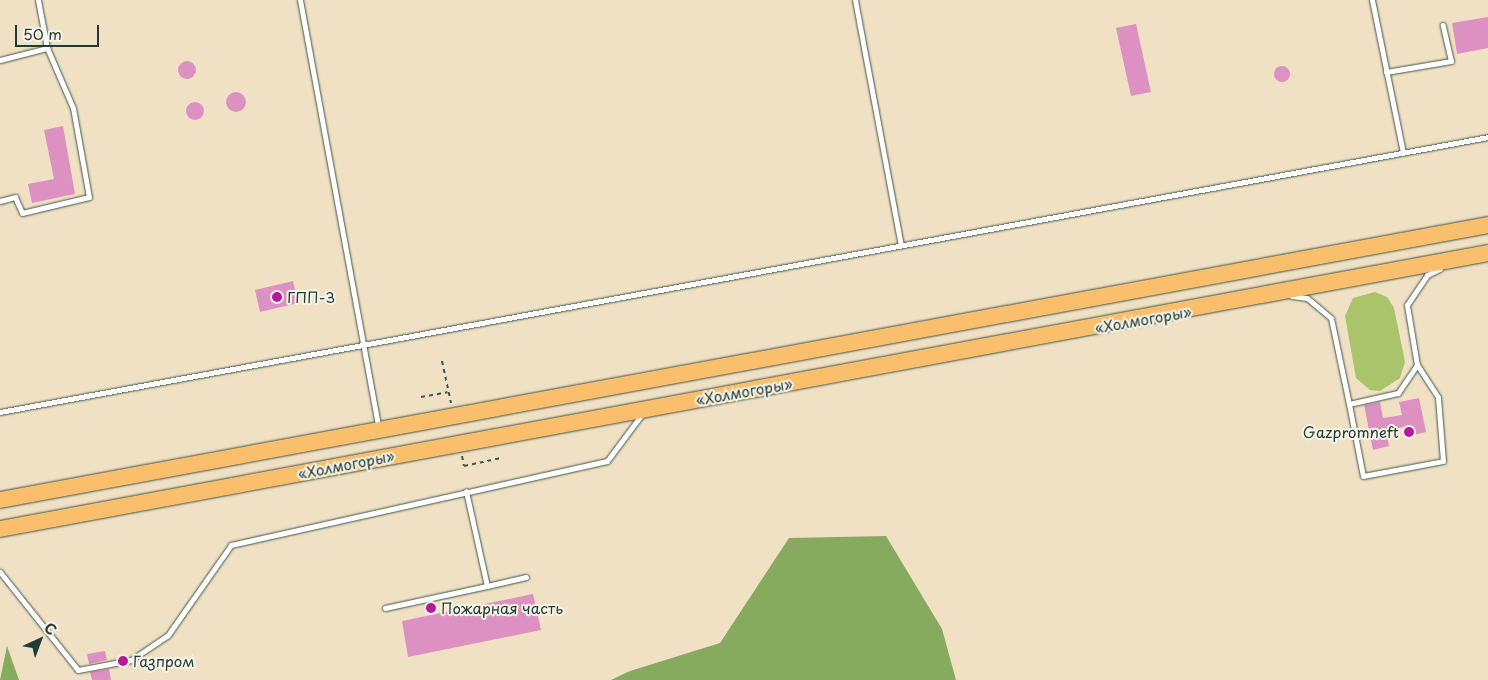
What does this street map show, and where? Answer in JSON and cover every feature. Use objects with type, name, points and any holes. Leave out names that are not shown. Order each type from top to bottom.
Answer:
[{"type":"highway","name":"«Холмогоры»","points":[[0,500],[1488,225]]},
{"type":"highway","name":"«Холмогоры»","points":[[0,529],[1279,294],[1488,253]]},
{"type":"highway","points":[[640,382],[645,410]]},
{"type":"lane","points":[[0,201],[15,197],[22,212],[89,197],[73,108],[47,48],[38,0]]},
{"type":"lane","points":[[300,0],[378,429]]},
{"type":"lane","points":[[855,0],[901,245]]},
{"type":"lane","points":[[1372,0],[1403,152]]},
{"type":"lane","points":[[1386,72],[1451,61],[1444,25]]},
{"type":"lane","points":[[0,60],[47,48]]},
{"type":"lane","points":[[0,412],[1488,137]]},
{"type":"lane","points":[[1279,294],[1307,298],[1331,318],[1363,476],[1443,461],[1438,397],[1417,365],[1407,305],[1427,275],[1466,257]]},
{"type":"lane","points":[[1349,404],[1398,393],[1417,365]]},
{"type":"lane","points":[[0,572],[78,670],[131,660],[168,634],[231,545],[607,461],[645,410]]},
{"type":"lane","points":[[466,492],[487,586]]},
{"type":"lane","points":[[384,608],[526,577]]},
{"type":"path","points":[[420,397],[448,392]]},
{"type":"green space","points":[[1375,292],[1387,297],[1394,308],[1405,362],[1400,378],[1380,391],[1370,390],[1356,378],[1345,316],[1353,298]]},
{"type":"green space","points":[[886,536],[942,629],[956,680],[611,680],[630,671],[720,643],[789,538]]},
{"type":"green space","points":[[7,646],[19,680],[0,680]]},
{"type":"building","points":[[1488,17],[1488,48],[1457,54],[1452,23]]},
{"type":"building","points":[[1136,24],[1151,92],[1131,96],[1116,28]]},
{"type":"building","points":[[187,61],[193,64],[196,70],[193,76],[187,79],[181,76],[178,70],[181,64]]},
{"type":"building","points":[[1279,66],[1285,66],[1290,71],[1288,80],[1279,82],[1274,77],[1274,71]]},
{"type":"building","points":[[236,92],[243,95],[246,102],[243,109],[236,112],[229,109],[226,102],[229,95]]},
{"type":"building","points":[[195,102],[201,105],[204,111],[201,117],[195,120],[189,117],[186,111],[189,105]]},
{"type":"building","points":[[63,126],[75,194],[32,203],[28,184],[54,179],[44,130]]},
{"type":"building","name":"ГПП-3","points":[[293,281],[298,303],[260,312],[255,290]]},
{"type":"building","points":[[1419,398],[1426,432],[1406,437],[1404,427],[1386,430],[1389,446],[1373,450],[1364,405],[1380,402],[1383,418],[1402,415],[1399,402]]},
{"type":"building","points":[[533,594],[541,630],[408,657],[402,621]]},
{"type":"building","points":[[105,651],[107,660],[89,664],[87,654]]},
{"type":"building","points":[[109,669],[111,680],[92,680],[90,672]]},
{"type":"place","name":"ГПП-3","points":[[277,297]]},
{"type":"place","name":"Gazpromneft","points":[[1409,432]]},
{"type":"place","name":"Пожарная часть","points":[[431,608]]},
{"type":"place","name":"Газпром","points":[[123,661]]}]
